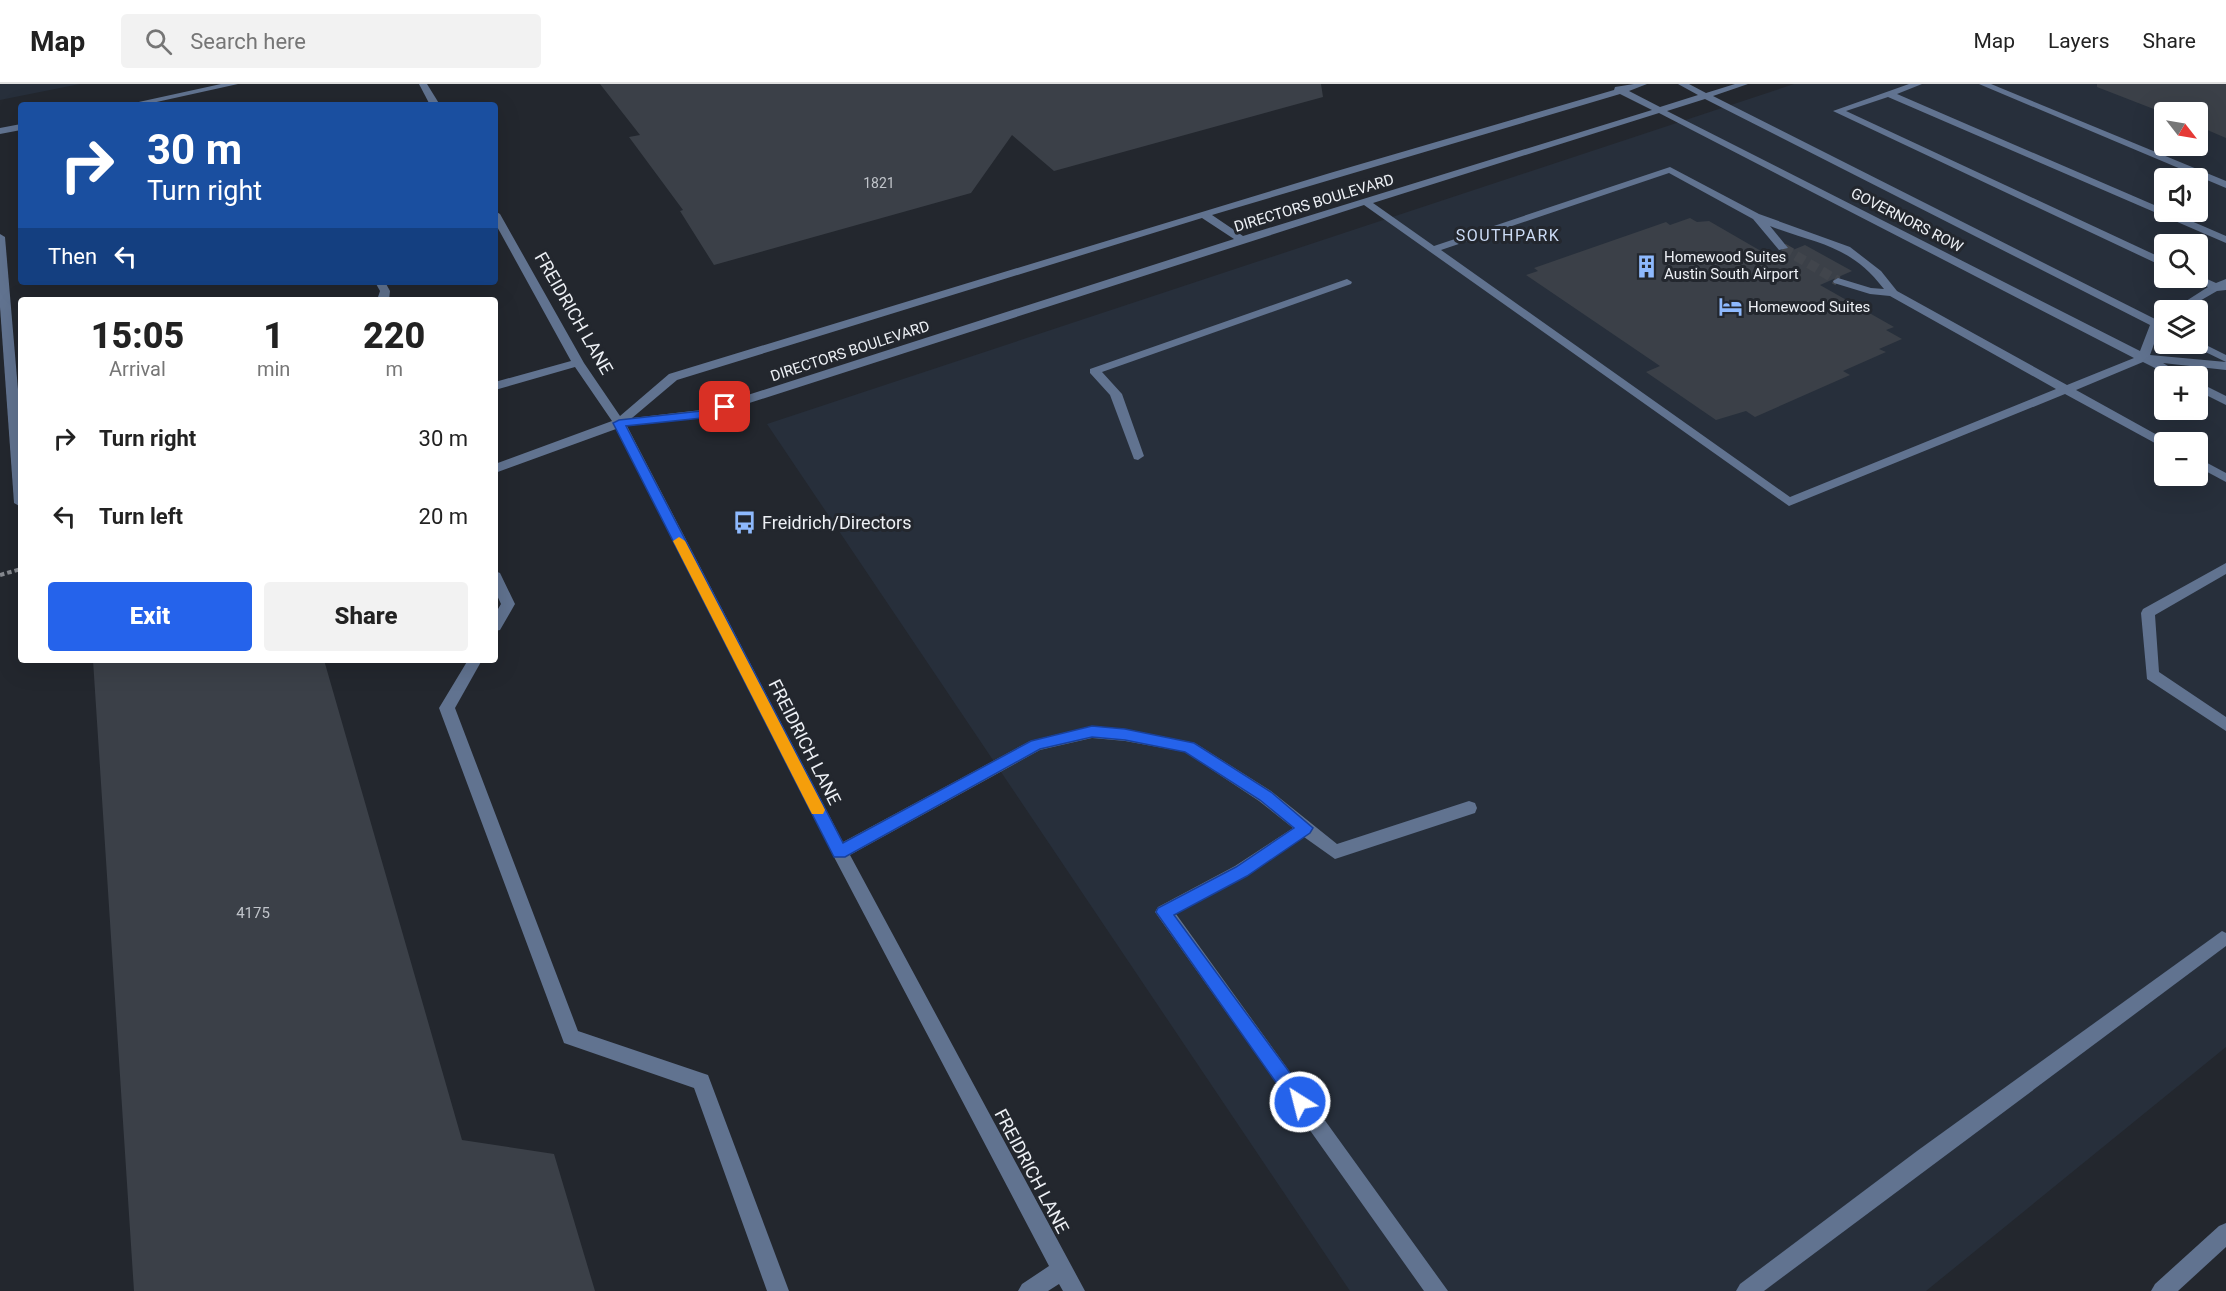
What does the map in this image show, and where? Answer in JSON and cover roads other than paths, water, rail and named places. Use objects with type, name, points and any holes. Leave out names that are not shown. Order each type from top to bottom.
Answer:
[{"type":"street","points":[[145,102],[234,84]]},
{"type":"street","points":[[423,84],[433,102]]},
{"type":"street","name":"GOVERNORS ROW","points":[[1607,84],[2159,366]]},
{"type":"street","name":"DIRECTORS BOULEVARD","points":[[619,423],[673,377],[1643,84]]},
{"type":"street","name":"GOVERNORS ROW","points":[[1682,84],[2154,320]]},
{"type":"street","name":"DIRECTORS BOULEVARD","points":[[619,423],[702,414],[1242,240],[1744,84]]},
{"type":"street","points":[[1918,84],[1839,111],[2154,258]]},
{"type":"street","points":[[1983,84],[2226,185]]},
{"type":"street","points":[[1889,94],[2226,240]]},
{"type":"street","points":[[0,131],[18,128]]},
{"type":"street","points":[[1432,250],[1670,170],[1757,217],[1829,240],[1855,252],[1877,269],[1893,293]]},
{"type":"street","points":[[1367,203],[1789,501],[2143,358],[2226,366]]},
{"type":"street","points":[[1204,215],[1242,240]]},
{"type":"street","points":[[1757,217],[1783,248]]},
{"type":"street","name":"FREIDRICH LANE","points":[[498,219],[578,363],[619,423],[840,852],[1074,1291]]},
{"type":"street","points":[[0,237],[18,465]]},
{"type":"street","points":[[1838,281],[1870,291],[1893,293],[2154,438]]},
{"type":"street","points":[[1138,456],[1116,394],[1094,372],[1347,282]]},
{"type":"street","points":[[2196,300],[2222,286]]},
{"type":"street","points":[[2143,358],[2154,338]]},
{"type":"street","points":[[2208,350],[2226,358]]},
{"type":"street","points":[[498,385],[578,363]]},
{"type":"street","points":[[2208,391],[2226,401]]},
{"type":"street","points":[[498,468],[619,423]]},
{"type":"street","points":[[2208,468],[2226,478]]},
{"type":"street","points":[[2226,568],[2148,613],[2152,675],[2226,725]]},
{"type":"street","points":[[498,582],[508,603],[498,621]]},
{"type":"street","points":[[473,663],[447,708],[571,1037],[701,1081],[777,1291]]},
{"type":"street","points":[[840,852],[1036,745],[1092,732],[1125,735],[1189,747],[1265,796],[1335,852],[1468,808]]},
{"type":"street","points":[[1305,828],[1241,871],[1164,912],[1437,1291]]},
{"type":"street","points":[[1747,1291],[1872,1195],[1990,1112],[2222,939]]},
{"type":"street","points":[[2162,1291],[2226,1233]]},
{"type":"street","points":[[1029,1291],[1063,1269]]},
{"type":"tunnel","points":[[1783,248],[1838,281]]},
{"type":"place","name":"Homewood Suites Austin South Airport","points":[[1646,266]]},
{"type":"place","name":"Homewood Suites","points":[[1730,307]]},
{"type":"place","name":"Freidrich/Directors","points":[[744,522]]},
{"type":"district","name":"SOUTHPARK","points":[[1508,235]]}]
